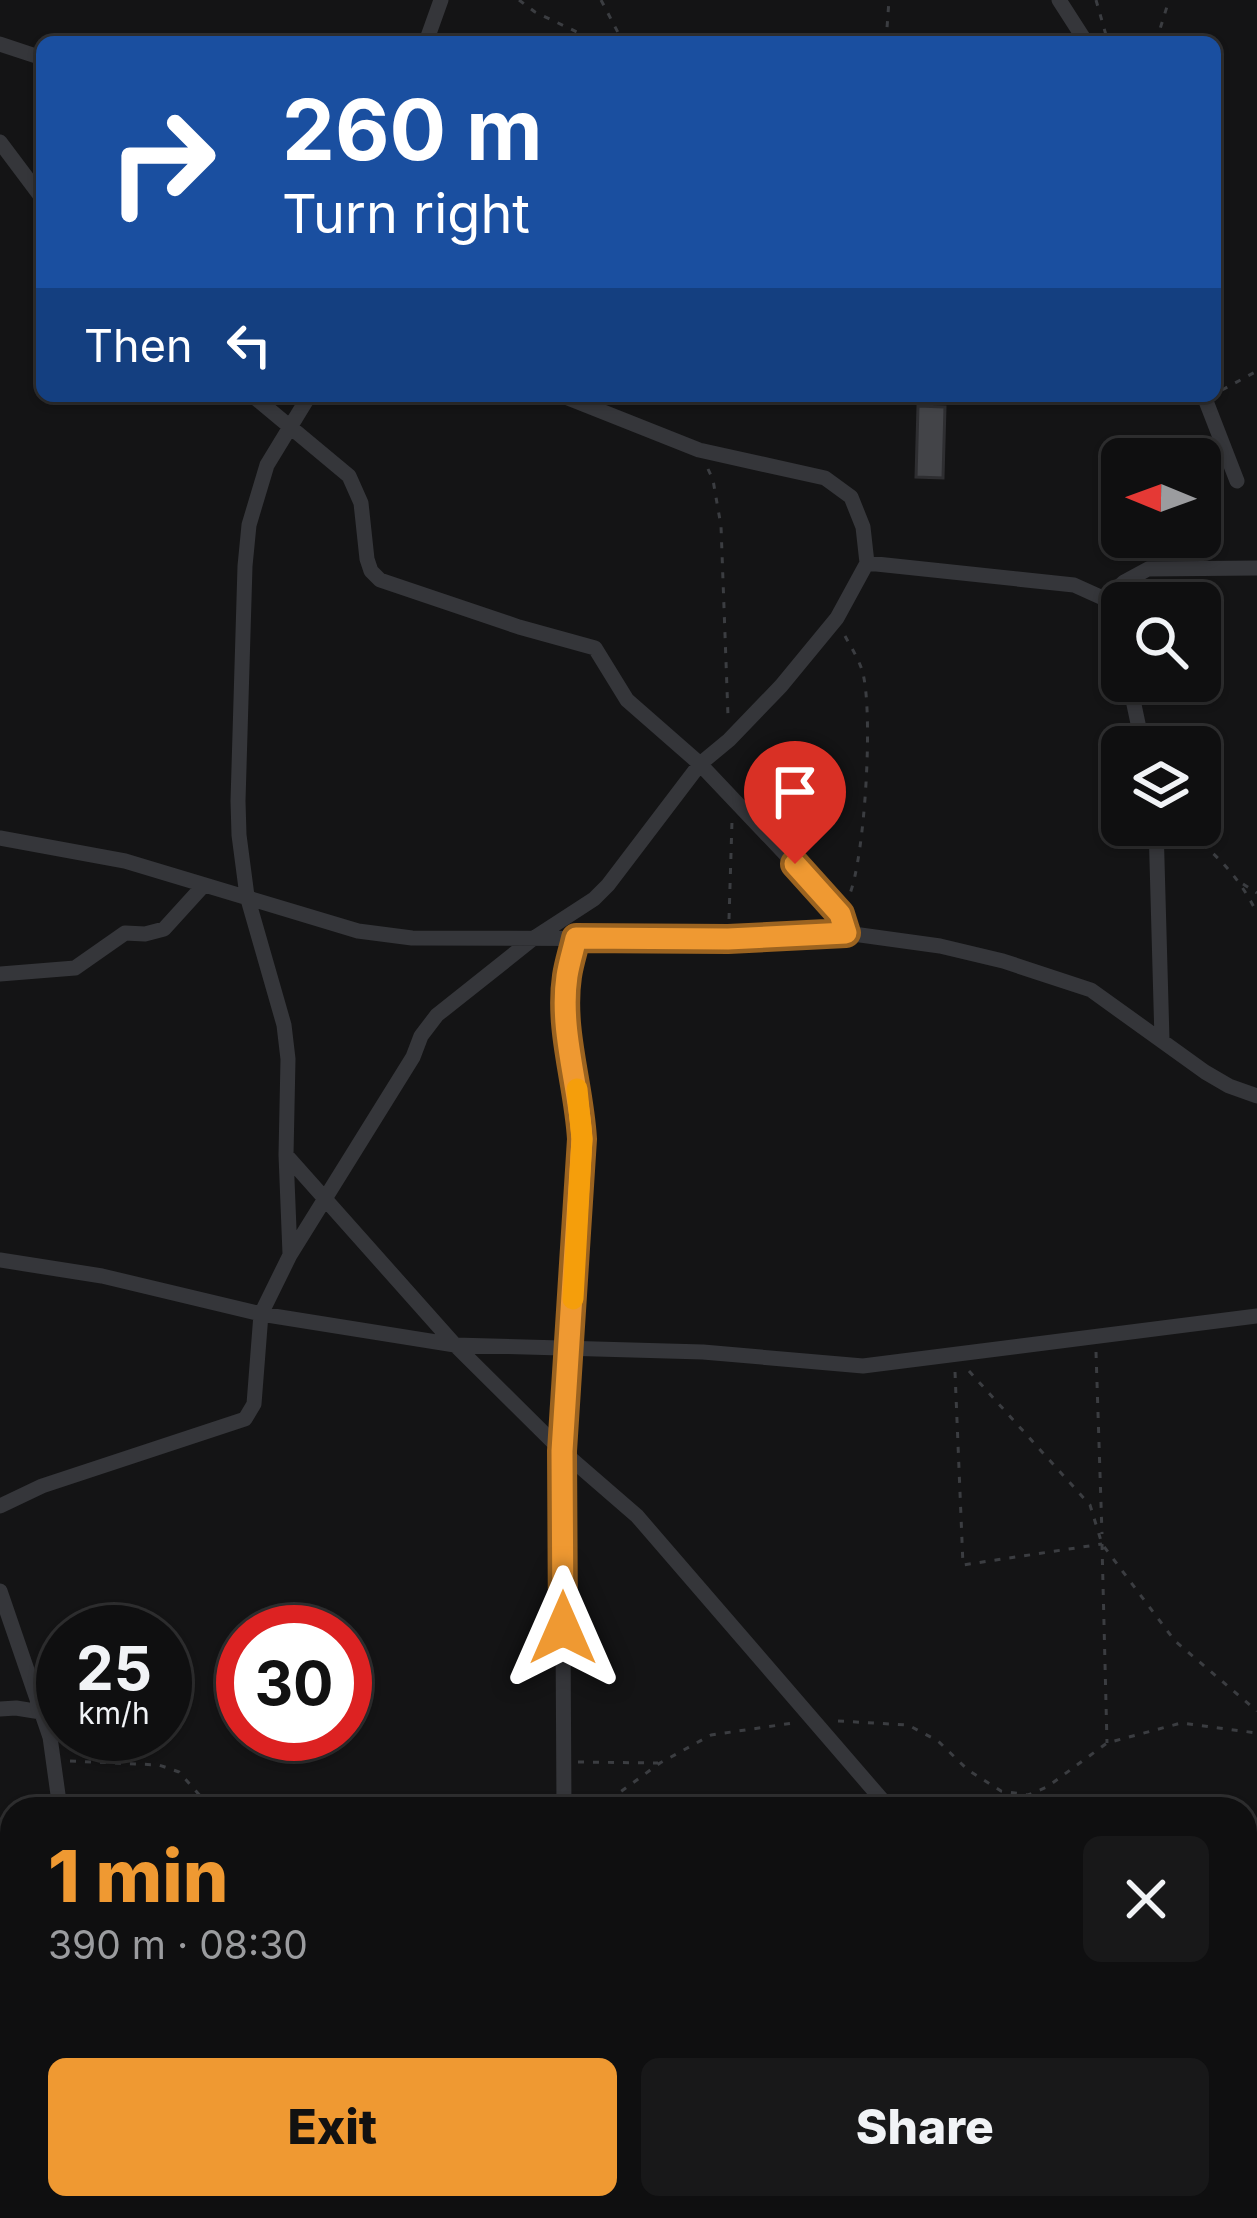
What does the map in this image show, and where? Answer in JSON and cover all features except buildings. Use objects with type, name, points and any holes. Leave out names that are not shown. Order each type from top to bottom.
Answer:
[{"type":"street","points":[[429,36],[441,0]]},
{"type":"street","points":[[1059,0],[1082,36]]},
{"type":"street","points":[[0,44],[36,56]]},
{"type":"street","points":[[0,142],[36,190]]},
{"type":"street","points":[[260,402],[349,476],[361,503],[367,559],[380,580],[595,648],[627,700],[733,797],[840,914],[846,933]]},
{"type":"street","points":[[290,1255],[288,1059],[284,1025],[248,896],[238,801],[249,525],[267,466],[306,402]]},
{"type":"street","points":[[0,1506],[42,1486],[245,1419],[254,1404],[261,1314],[290,1255],[437,1015],[608,885],[700,764],[781,686],[837,618],[867,563],[863,527],[851,497],[824,478],[699,450],[577,402]]},
{"type":"street","points":[[1206,402],[1238,481]]},
{"type":"street","points":[[867,563],[1073,585],[1101,597]]},
{"type":"street","points":[[1124,582],[1148,569],[1257,568]]},
{"type":"street","points":[[0,838],[125,861],[358,931],[412,938],[728,939],[846,933],[940,946],[1090,990],[1205,1072],[1257,1096]]},
{"type":"street","points":[[1157,846],[1162,1040]]},
{"type":"street","points":[[0,974],[75,968],[125,933],[164,929],[204,885]]},
{"type":"street","points":[[564,1797],[562,1451],[582,1139],[566,979],[576,938]]},
{"type":"street","points":[[286,1155],[454,1345],[562,1451],[637,1516],[880,1797]]},
{"type":"street","points":[[0,1260],[102,1276],[261,1314],[454,1345],[703,1352],[863,1366],[1257,1316]]},
{"type":"street","points":[[0,1591],[36,1697]]},
{"type":"street","points":[[0,1709],[36,1711]]},
{"type":"street","points":[[53,1761],[58,1797]]},
{"type":"path","points":[[519,0],[585,36]]},
{"type":"path","points":[[602,0],[620,36]]},
{"type":"path","points":[[886,36],[889,0]]},
{"type":"path","points":[[1096,0],[1106,36]]},
{"type":"path","points":[[1158,36],[1169,0]]},
{"type":"path","points":[[1221,391],[1257,370]]},
{"type":"path","points":[[699,450],[713,480],[721,526],[729,740]]},
{"type":"path","points":[[837,618],[863,673],[867,728],[864,820],[855,881],[840,914]]},
{"type":"path","points":[[728,939],[733,797]]},
{"type":"path","points":[[1206,846],[1257,893]]},
{"type":"path","points":[[1242,883],[1257,913]]},
{"type":"path","points":[[1096,1338],[1107,1744]]},
{"type":"path","points":[[954,1355],[963,1565],[1102,1544]]},
{"type":"path","points":[[954,1355],[1090,1505],[1102,1544],[1175,1641],[1257,1711]]},
{"type":"path","points":[[613,1797],[660,1763],[712,1735],[815,1720],[908,1725],[938,1741],[968,1770],[1001,1792],[1028,1795],[1107,1744],[1181,1724],[1257,1733]]},
{"type":"path","points":[[74,1761],[159,1765],[179,1772],[201,1797]]},
{"type":"path","points":[[564,1762],[660,1763]]},
{"type":"slow traffic","points":[[573,1299],[582,1139],[577,1089]]},
{"type":"route","points":[[563,1628],[562,1451],[582,1139],[567,1021],[566,979],[576,938],[728,939],[846,933],[840,914],[795,864]]}]
